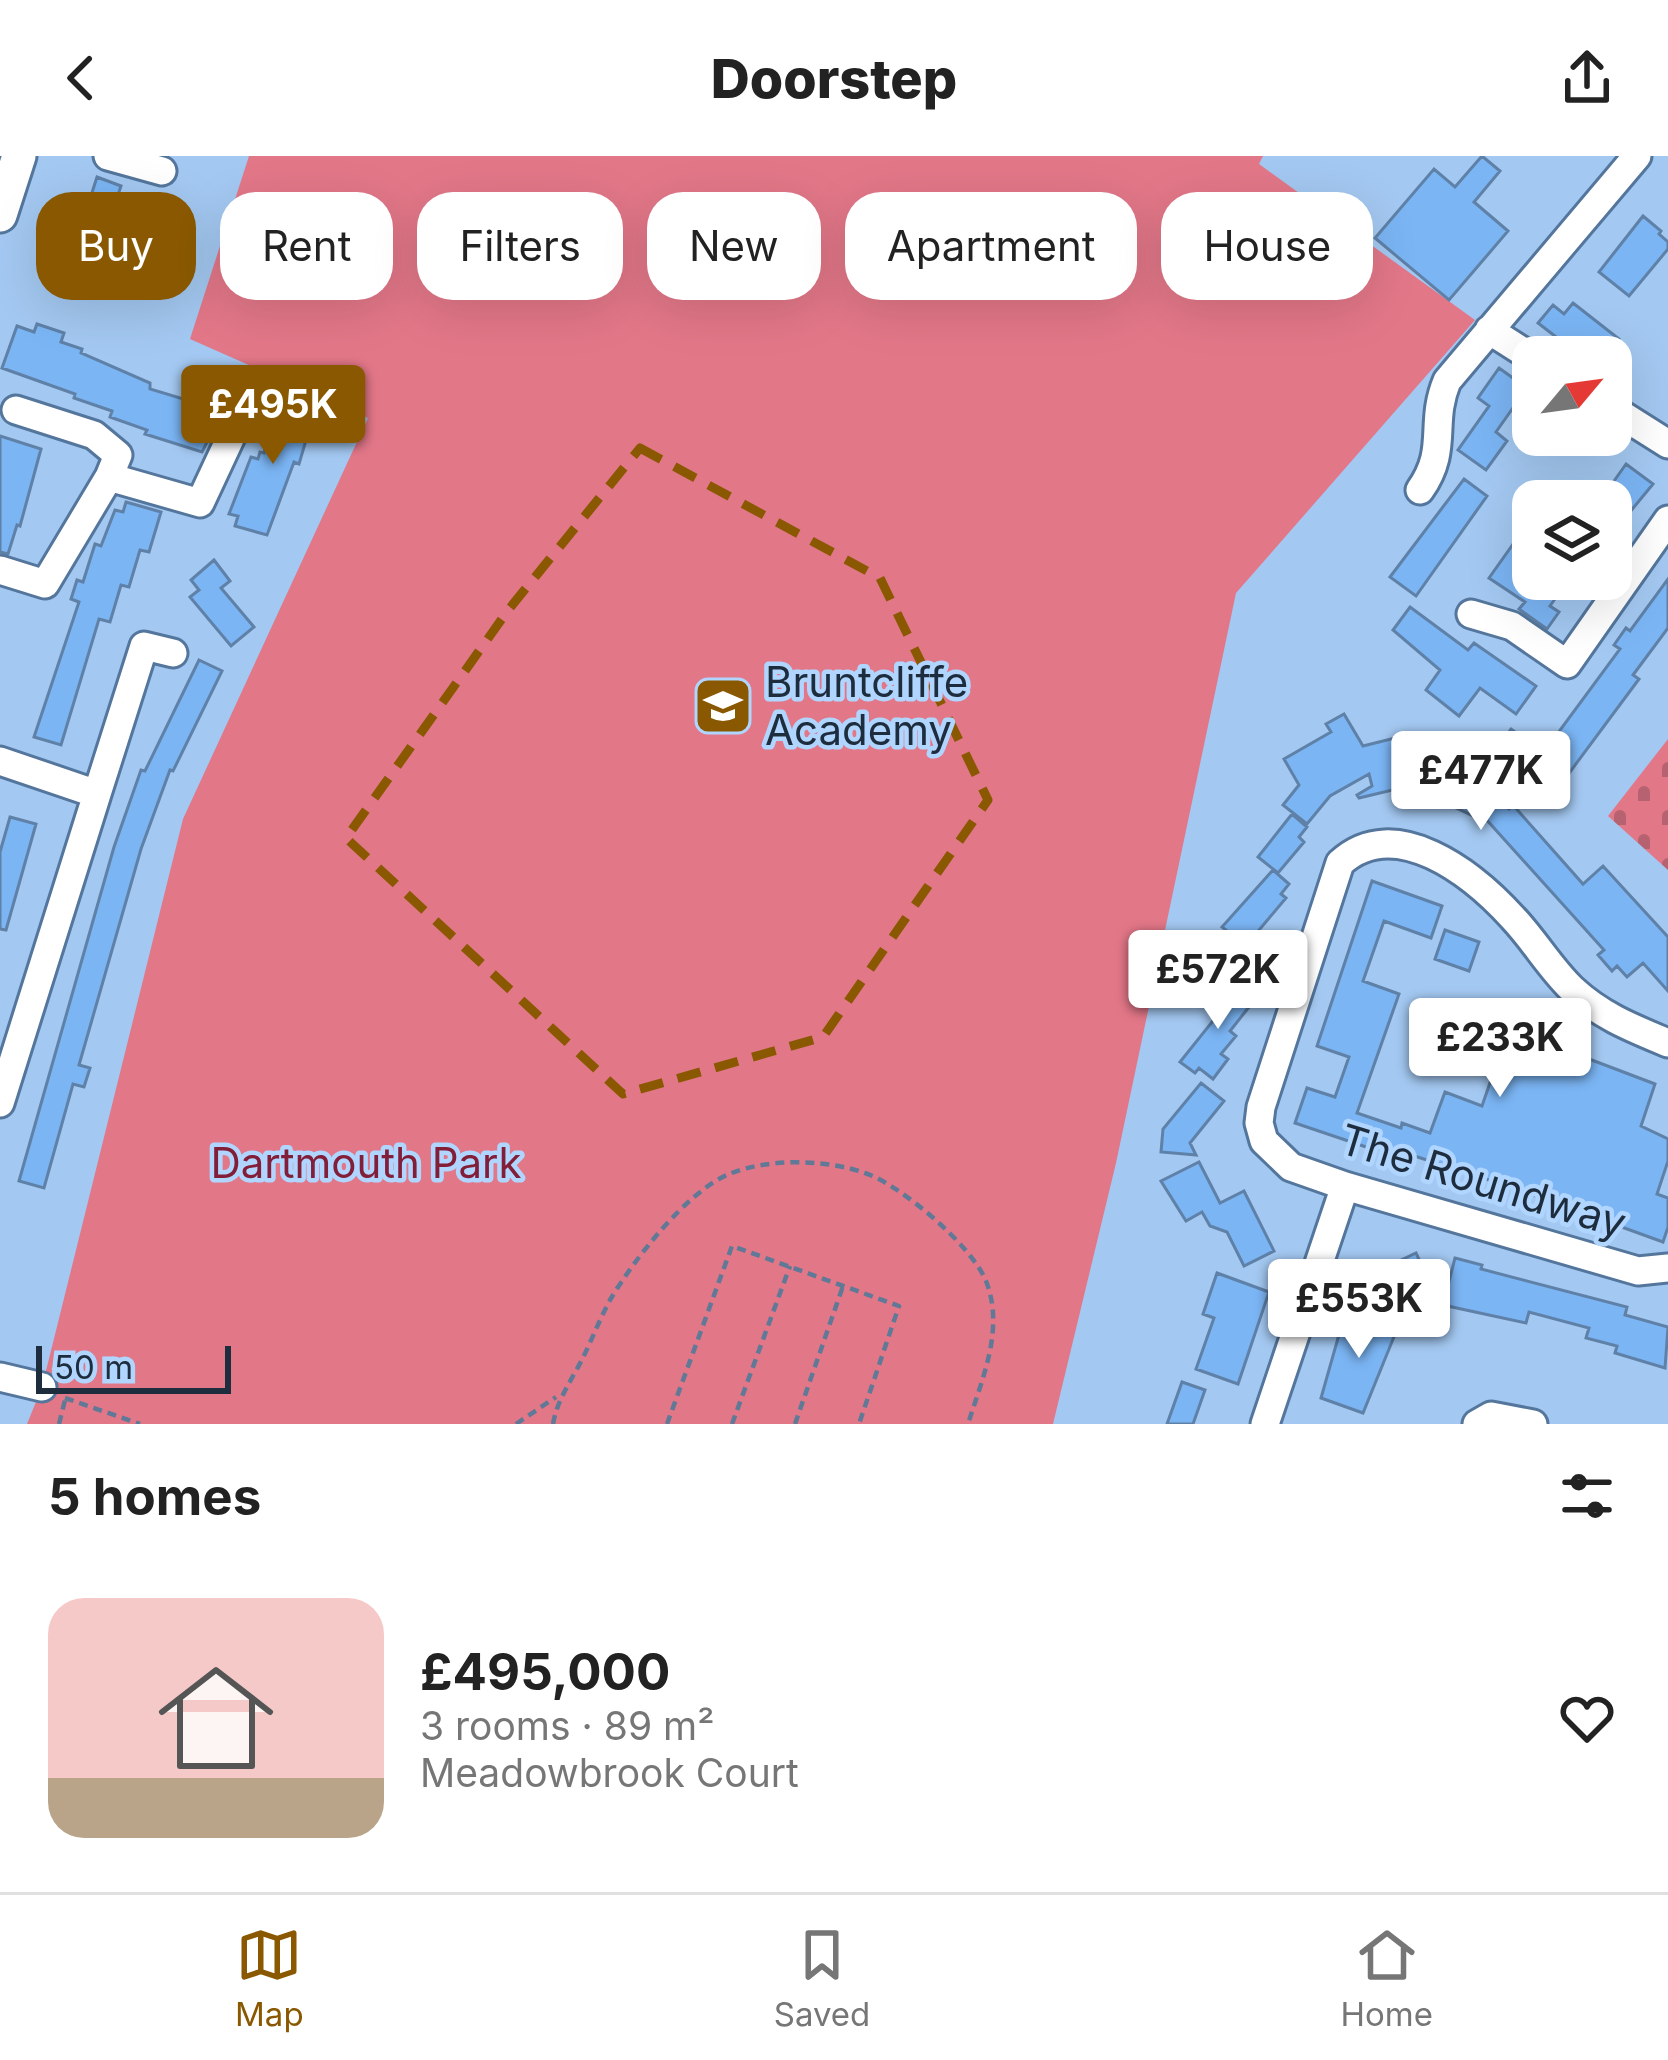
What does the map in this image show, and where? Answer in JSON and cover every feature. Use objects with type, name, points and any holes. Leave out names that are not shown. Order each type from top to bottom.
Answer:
[{"type":"main road","points":[[0,215],[19,156]]},
{"type":"street","points":[[108,156],[162,171]]},
{"type":"street","points":[[1420,490],[1438,458],[1437,421],[1447,382],[1637,156]]},
{"type":"street","points":[[1489,330],[1512,345]]},
{"type":"street","points":[[0,570],[45,584],[118,455],[94,435],[16,410]]},
{"type":"street","points":[[109,477],[200,503],[242,413]]},
{"type":"street","points":[[1632,421],[1668,444]]},
{"type":"street","points":[[1471,614],[1512,626],[1567,664],[1668,520]]},
{"type":"street","points":[[0,1103],[97,794],[133,642],[172,653]]},
{"type":"street","points":[[0,761],[97,794]]},
{"type":"street","name":"The Roundway","points":[[1668,1043],[1608,1018],[1570,987],[1513,917],[1435,857],[1396,842],[1356,848],[1340,863],[1259,1123],[1264,1141],[1291,1166],[1345,1186],[1638,1271],[1668,1268]]},
{"type":"street","points":[[1265,1424],[1345,1186]]},
{"type":"street","points":[[0,1377],[54,1392]]},
{"type":"street","points":[[1477,1424],[1491,1416],[1533,1424]]},
{"type":"path","points":[[553,1424],[559,1396],[614,1294],[689,1202],[728,1174],[804,1162],[867,1173],[958,1240],[987,1282],[994,1342],[968,1424]]},
{"type":"path","points":[[668,1424],[732,1246],[899,1306],[859,1424]]},
{"type":"path","points":[[732,1424],[790,1266]]},
{"type":"path","points":[[795,1424],[843,1286]]},
{"type":"path","points":[[54,1392],[140,1424]]},
{"type":"path","points":[[516,1424],[559,1396]]},
{"type":"highlighted area","points":[[640,448],[880,578],[988,800],[823,1037],[623,1094],[346,838],[509,609]]},
{"type":"green space","name":"Bruntcliffe Academy","points":[[249,156],[1263,156],[1259,164],[1298,192],[1161,192],[1161,300],[1373,300],[1373,246],[1475,320],[1236,593],[1116,1163],[1053,1424],[27,1424],[42,1387],[183,819],[368,418],[190,339],[220,246],[220,300],[393,300],[393,192],[237,192]]},
{"type":"green space","points":[[1668,739],[1668,870],[1608,816]]},
{"type":"building","points":[[1482,156],[1500,171],[1474,202],[1508,231],[1449,300],[1375,238],[1434,169],[1455,187]]},
{"type":"building","points":[[97,177],[121,186],[119,192],[92,192]]},
{"type":"building","points":[[1643,216],[1661,231],[1668,249],[1629,296],[1599,272]]},
{"type":"building","points":[[1573,303],[1615,336],[1555,336],[1538,323],[1553,305],[1564,314]]},
{"type":"building","points":[[37,324],[64,333],[61,342],[150,383],[150,389],[223,411],[202,452],[145,434],[147,430],[110,417],[112,411],[2,368],[17,326],[34,332]]},
{"type":"building","points":[[1499,368],[1512,377],[1512,409],[1496,432],[1507,441],[1486,470],[1458,450],[1489,406],[1478,398]]},
{"type":"building","points":[[281,396],[316,406],[299,464],[294,462],[267,535],[235,526],[238,516],[229,514],[251,457],[258,459],[264,453]]},
{"type":"building","points":[[0,436],[41,449],[8,554],[0,552]]},
{"type":"building","points":[[1626,464],[1653,484],[1632,510],[1632,480],[1615,480]]},
{"type":"building","points":[[1464,479],[1487,496],[1416,596],[1390,577]]},
{"type":"building","points":[[126,502],[161,512],[149,552],[140,550],[129,587],[121,585],[110,622],[99,619],[61,745],[34,737],[79,602],[71,599],[77,580],[83,582],[95,544],[101,546],[115,510],[123,512]]},
{"type":"building","points":[[1512,546],[1512,593],[1489,578]]},
{"type":"building","points":[[214,560],[230,581],[221,588],[254,627],[231,646],[190,597],[199,590],[191,580]]},
{"type":"building","points":[[1668,579],[1668,628],[1633,675],[1639,679],[1564,780],[1555,773],[1548,781],[1499,746],[1511,729],[1544,752],[1620,649],[1614,645],[1626,628],[1630,631]]},
{"type":"building","points":[[1522,600],[1554,600],[1550,606],[1559,612],[1547,629],[1519,609]]},
{"type":"building","points":[[1410,607],[1468,650],[1474,643],[1536,686],[1516,714],[1480,688],[1459,716],[1426,690],[1440,670],[1393,630]]},
{"type":"building","points":[[199,660],[222,671],[170,770],[141,849],[79,1065],[90,1068],[84,1087],[73,1084],[44,1188],[19,1181],[114,847],[141,770],[145,771]]},
{"type":"building","points":[[1344,714],[1363,746],[1395,738],[1405,764],[1430,749],[1461,764],[1475,740],[1495,751],[1473,789],[1509,809],[1513,805],[1583,884],[1603,866],[1668,937],[1668,991],[1643,963],[1627,977],[1617,966],[1612,971],[1598,955],[1604,950],[1484,817],[1409,786],[1359,798],[1372,786],[1369,774],[1330,796],[1307,824],[1283,805],[1299,785],[1284,759],[1331,732],[1326,724]]},
{"type":"building","points":[[1292,814],[1307,827],[1299,837],[1304,842],[1278,873],[1258,857]]},
{"type":"building","points":[[10,817],[36,824],[6,930],[0,929],[0,852]]},
{"type":"building","points":[[1273,870],[1289,884],[1281,894],[1286,898],[1259,930],[1269,939],[1260,949],[1266,953],[1242,982],[1226,969],[1240,941],[1222,927]]},
{"type":"building","points":[[1372,881],[1442,906],[1431,938],[1384,921],[1363,981],[1399,994],[1357,1113],[1430,1133],[1445,1092],[1482,1106],[1504,1042],[1483,1034],[1493,1006],[1524,1017],[1520,1027],[1570,1044],[1568,1051],[1655,1084],[1641,1126],[1668,1139],[1668,1161],[1657,1194],[1668,1198],[1663,1242],[1517,1189],[1295,1123],[1307,1088],[1335,1097],[1349,1057],[1317,1046]]},
{"type":"building","points":[[1445,930],[1479,942],[1469,971],[1435,959]]},
{"type":"building","points":[[1235,979],[1252,992],[1243,1003],[1249,1007],[1230,1031],[1236,1036],[1221,1054],[1228,1059],[1213,1079],[1180,1062],[1220,1012],[1213,1007]]},
{"type":"building","points":[[1201,1083],[1224,1101],[1190,1143],[1196,1155],[1161,1152],[1163,1129]]},
{"type":"building","points":[[1199,1162],[1220,1203],[1244,1191],[1274,1251],[1244,1266],[1227,1232],[1210,1226],[1202,1212],[1186,1221],[1161,1181]]},
{"type":"building","points":[[1416,1253],[1430,1283],[1370,1311],[1357,1281]]},
{"type":"building","points":[[1455,1258],[1627,1307],[1625,1315],[1668,1327],[1665,1368],[1615,1353],[1617,1346],[1586,1338],[1589,1328],[1529,1312],[1526,1323],[1443,1305]]},
{"type":"building","points":[[1217,1273],[1269,1292],[1238,1384],[1196,1369],[1214,1318],[1203,1314]]},
{"type":"building","points":[[1364,1309],[1400,1322],[1363,1413],[1321,1398],[1342,1324],[1357,1330]]},
{"type":"building","points":[[1182,1382],[1205,1390],[1193,1424],[1167,1424]]},
{"type":"place","name":"Bruntcliffe Academy","points":[[723,706]]},
{"type":"park label","name":"Dartmouth Park","points":[[366,1163]]}]
